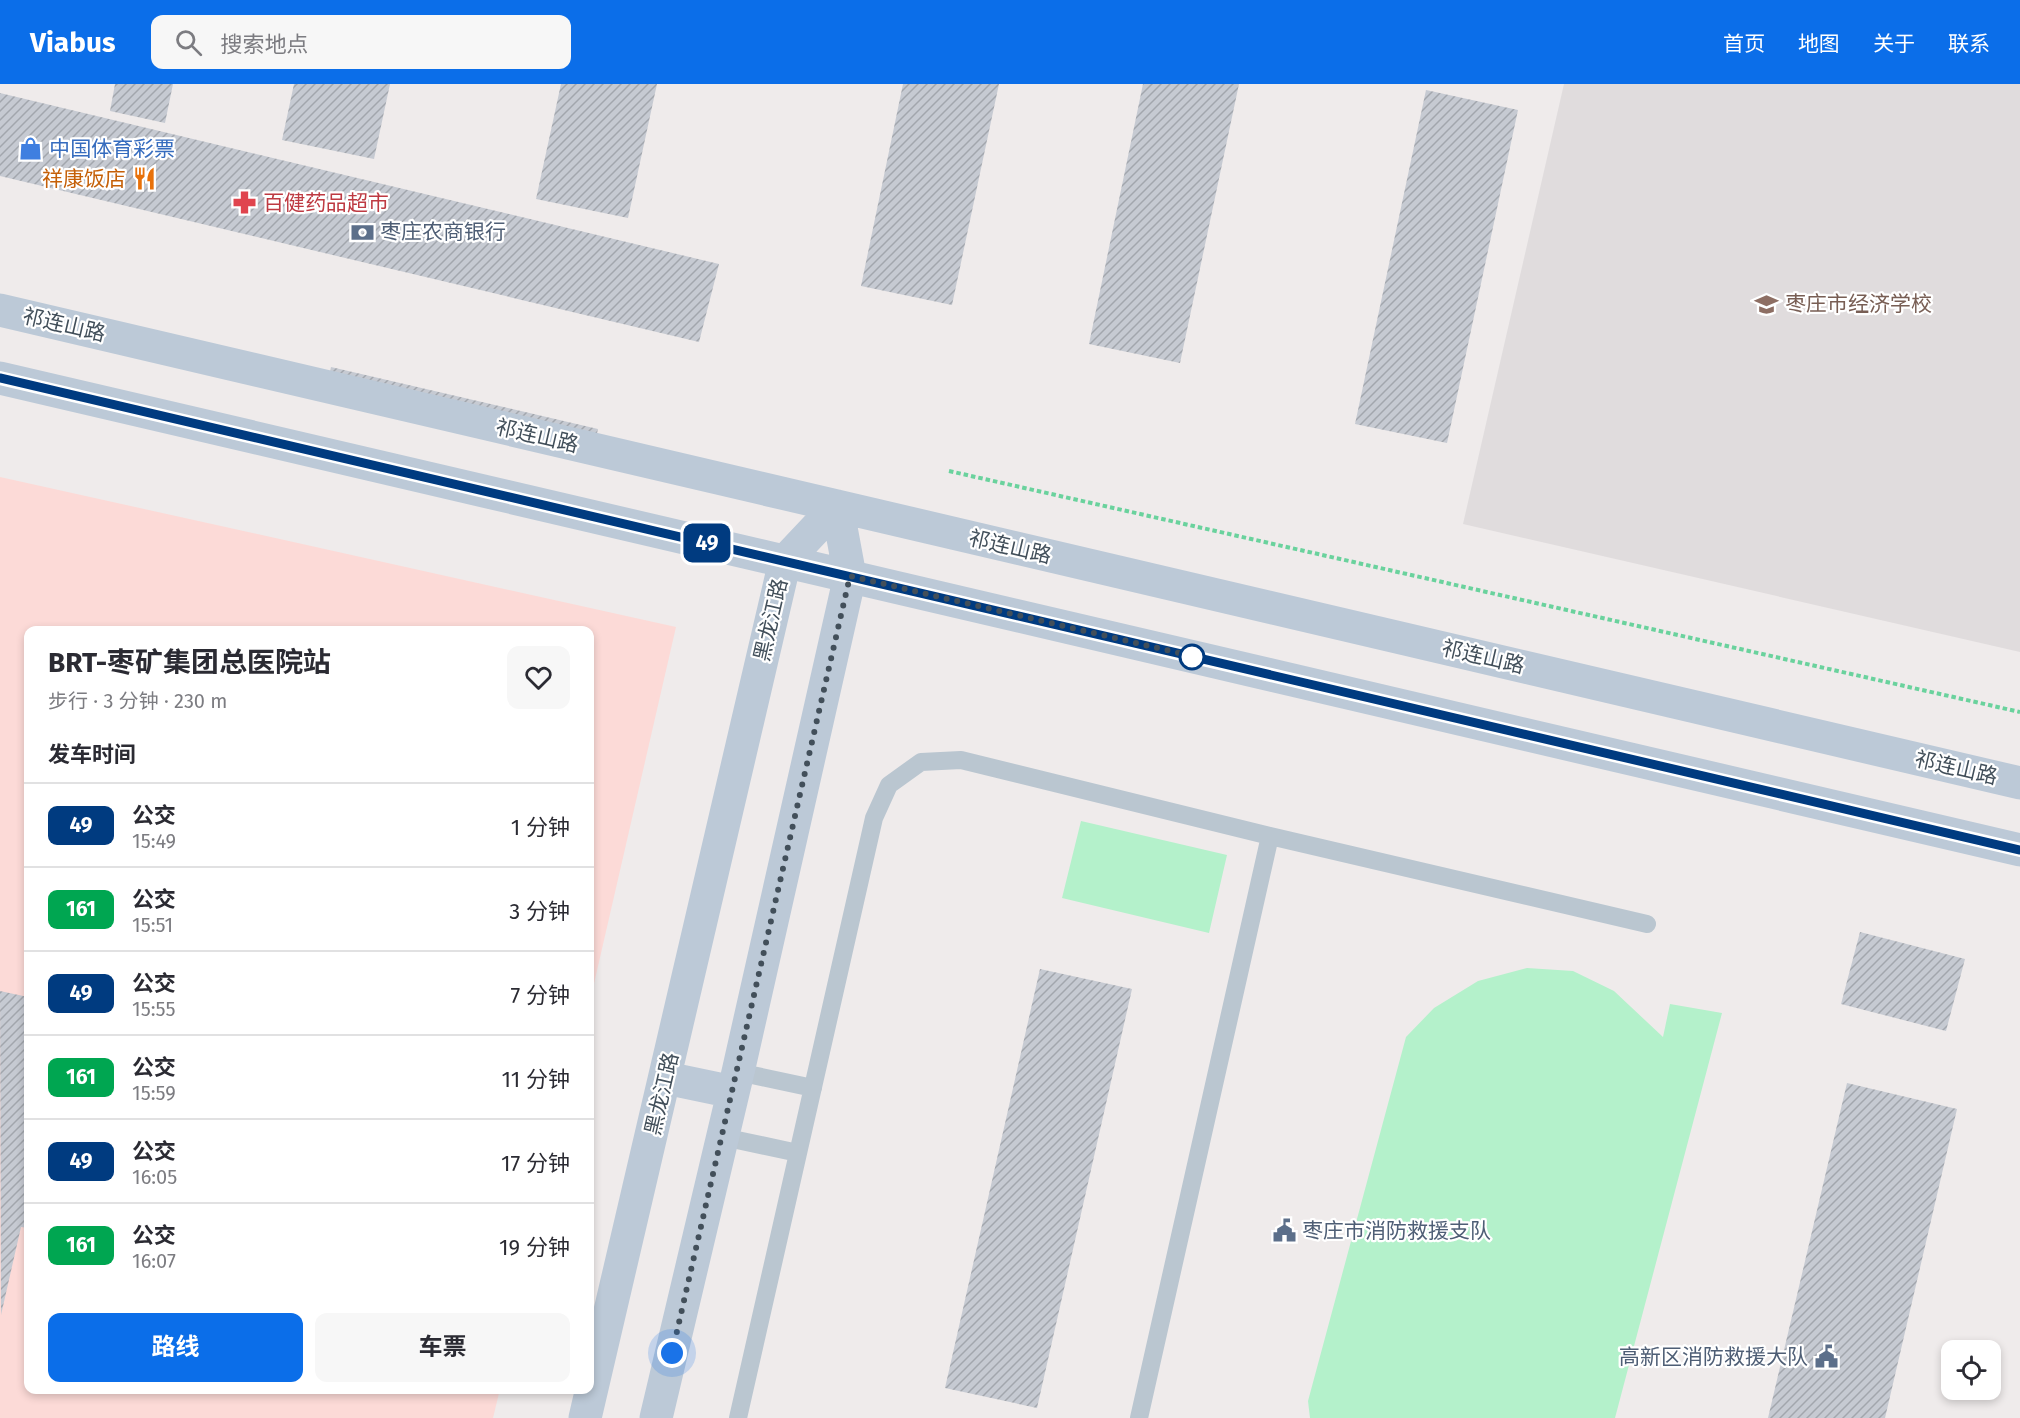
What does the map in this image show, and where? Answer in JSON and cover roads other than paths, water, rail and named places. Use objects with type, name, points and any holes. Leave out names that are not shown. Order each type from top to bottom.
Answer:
[{"type":"main road","name":"祁连山路","points":[[0,310],[2020,783]]},
{"type":"main road","points":[[0,378],[2020,850]]},
{"type":"main road","name":"黑龙江路","points":[[594,1380],[785,561],[837,506]]},
{"type":"main road","points":[[656,1418],[723,1137],[850,576],[837,506]]},
{"type":"main road","points":[[666,1078],[735,1082]]},
{"type":"main road","name":"黑龙江路","points":[[585,1418],[591,1394]]},
{"type":"lane","points":[[738,1418],[874,818],[889,785],[921,762],[961,760],[1270,836],[1647,924]]},
{"type":"lane","points":[[1139,1418],[1270,836]]},
{"type":"lane","points":[[735,1082],[813,1088]]},
{"type":"lane","points":[[723,1137],[798,1153]]},
{"type":"place","name":"中国体育彩票","points":[[31,149]]},
{"type":"place","name":"祥康饭店","points":[[144,179]]},
{"type":"place","name":"百健药品超市","points":[[245,203]]},
{"type":"place","name":"枣庄农商银行","points":[[362,232]]},
{"type":"place","name":"枣庄市经济学校","points":[[1767,304]]},
{"type":"place","name":"枣庄市消防救援支队","points":[[1284,1231]]},
{"type":"place","name":"高新区消防救援大队","points":[[1826,1357]]}]
